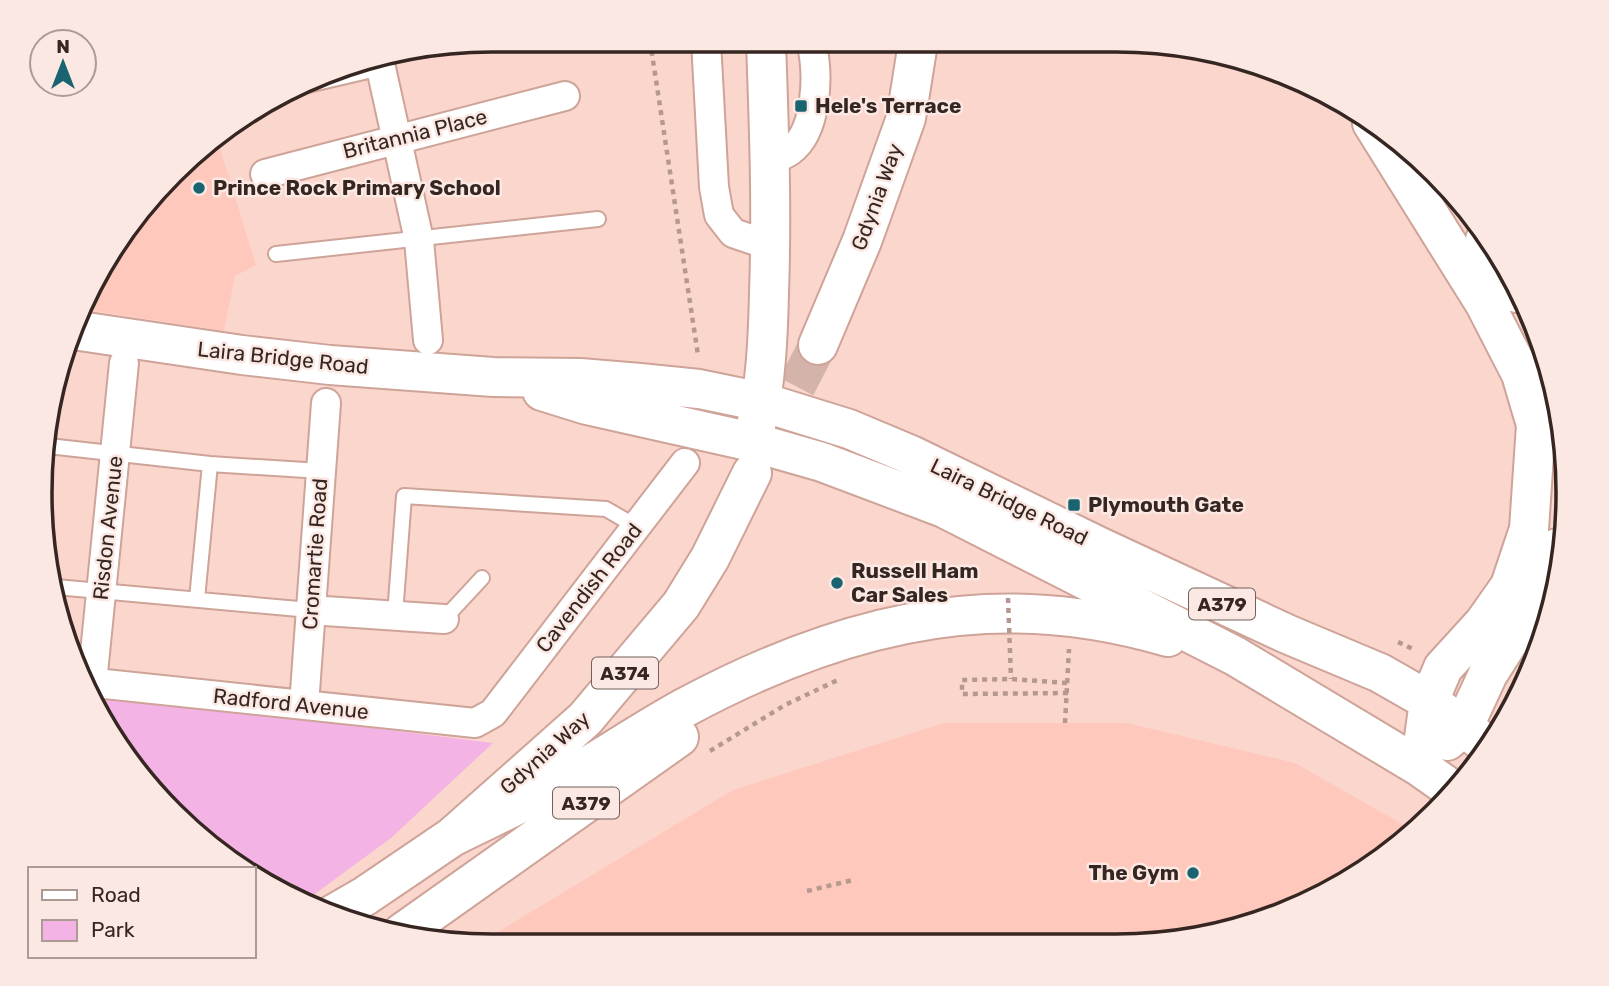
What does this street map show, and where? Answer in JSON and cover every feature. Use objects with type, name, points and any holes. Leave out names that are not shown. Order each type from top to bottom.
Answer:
[{"type":"main road","name":"A374","points":[[752,457],[762,402],[771,246],[766,53]]},
{"type":"main road","name":"Gdynia Way","points":[[818,345],[862,242],[906,118],[916,53]]},
{"type":"main road","points":[[1387,147],[1485,304],[1521,374],[1536,425],[1529,530],[1510,586],[1484,623],[1443,668],[1429,701],[1420,767]]},
{"type":"main road","name":"Laira Bridge Road","points":[[83,332],[330,365],[493,377],[580,378],[699,389],[762,402],[849,429],[911,455],[1286,634],[1380,673],[1429,701],[1475,735]]},
{"type":"main road","name":"Laira Bridge Road","points":[[493,377],[752,457],[822,462],[944,508],[1235,656],[1420,767],[1445,785]]},
{"type":"main road","name":"Gdynia Way","points":[[344,907],[452,837],[585,719],[681,605],[710,558],[752,457]]},
{"type":"main road","points":[[1420,767],[1475,735],[1488,674],[1520,624],[1550,569]]},
{"type":"main road","name":"A379","points":[[452,837],[560,783],[687,707],[766,669],[812,650],[885,629],[985,614],[1034,615],[1084,619],[1148,631],[1235,656]]},
{"type":"main road","name":"A379","points":[[412,926],[683,734],[766,669]]},
{"type":"street","points":[[707,53],[714,187],[719,215],[733,233],[771,246]]},
{"type":"street","points":[[770,161],[792,150],[805,130],[814,108],[814,53]]},
{"type":"street","points":[[381,68],[419,240],[428,340]]},
{"type":"street","name":"Britannia Place","points":[[265,173],[565,96]]},
{"type":"street","name":"Risdon Avenue","points":[[92,674],[124,363]]},
{"type":"street","name":"Cromartie Road","points":[[304,705],[326,403]]},
{"type":"street","name":"Cavendish Road","points":[[493,713],[685,463]]},
{"type":"street","points":[[310,610],[443,619]]},
{"type":"street","name":"Radford Avenue","points":[[97,687],[475,723],[493,713]]},
{"type":"lane","points":[[276,254],[598,219]]},
{"type":"lane","points":[[55,447],[210,464],[321,471]]},
{"type":"lane","points":[[197,599],[210,464]]},
{"type":"lane","points":[[395,615],[404,496],[606,509],[636,527]]},
{"type":"lane","points":[[443,619],[482,578]]},
{"type":"lane","points":[[63,587],[310,610]]},
{"type":"path","points":[[652,53],[687,291],[698,344],[699,389]]},
{"type":"path","points":[[1008,598],[1011,679]]},
{"type":"path","points":[[1056,646],[1069,648],[1065,723]]},
{"type":"path","points":[[1006,648],[1018,648]]},
{"type":"path","points":[[708,753],[785,705],[842,679]]},
{"type":"path","points":[[1067,683],[1011,679],[962,680],[962,694],[1068,694]]},
{"type":"path","points":[[807,891],[853,880]]},
{"type":"shaded area","name":"Prince Rock Primary School","points":[[220,148],[256,265],[235,276],[224,331],[92,310],[127,248],[144,225],[182,182]]},
{"type":"shaded area","points":[[944,723],[1127,723],[1295,763],[1404,825],[1361,859],[1285,900],[1230,918],[1173,930],[1116,934],[494,934],[733,790]]},
{"type":"green space","points":[[102,695],[493,743],[391,838],[313,895],[248,859],[203,824],[144,761]]},
{"type":"tunnel","points":[[770,437],[818,345]]},
{"type":"place","name":"Hele's Terrace","points":[[801,106]]},
{"type":"place","name":"Prince Rock Primary School","points":[[199,188]]},
{"type":"place","name":"Plymouth Gate","points":[[1074,505]]},
{"type":"place","name":"Russell Ham Car Sales","points":[[837,583]]},
{"type":"place","name":"The Gym","points":[[1193,873]]}]
